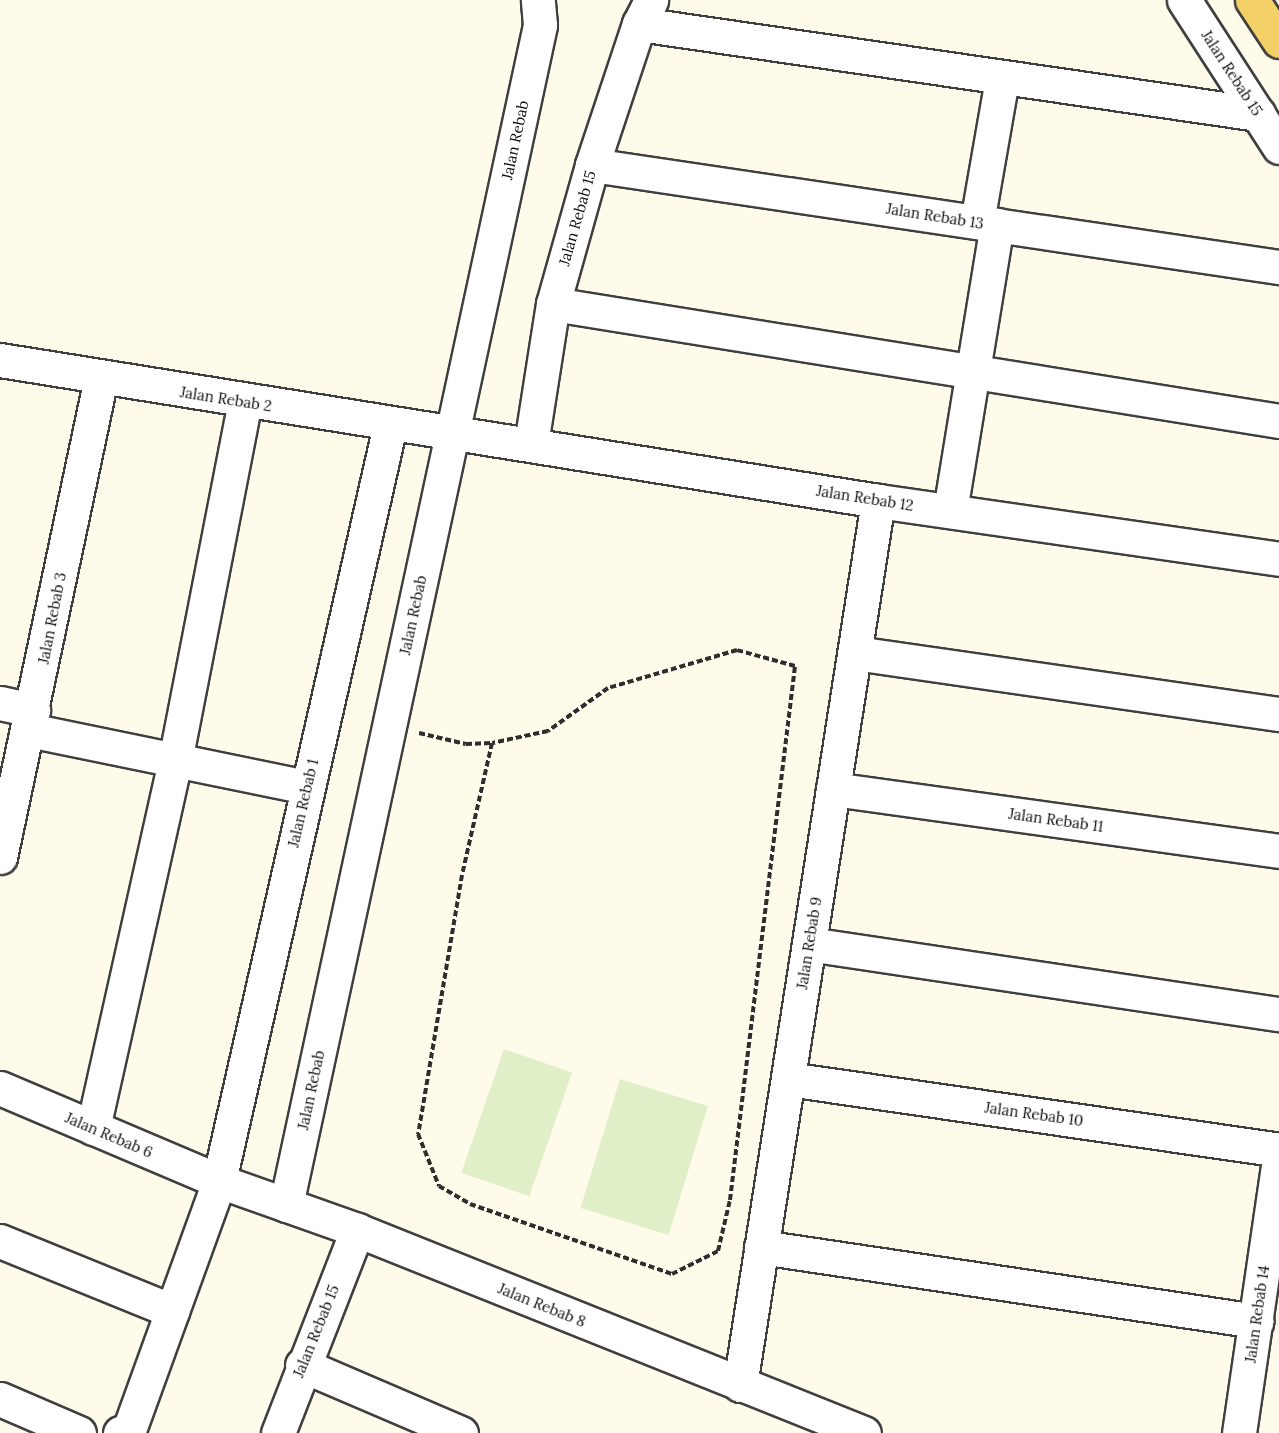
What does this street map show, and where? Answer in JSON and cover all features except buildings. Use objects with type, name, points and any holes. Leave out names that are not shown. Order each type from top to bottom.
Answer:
[{"type":"street","name":"Jalan Rebab","points":[[286,1205],[404,730],[452,434],[539,13],[561,0]]},
{"type":"street","name":"Jalan Rebab 15","points":[[1184,0],[1279,147]]},
{"type":"street","name":"Jalan Rebab 15","points":[[531,444],[553,304],[592,165],[645,12]]},
{"type":"street","points":[[645,12],[1002,79],[1258,114]]},
{"type":"street","points":[[950,511],[972,372],[1002,79]]},
{"type":"street","name":"Jalan Rebab 13","points":[[592,165],[1279,267]]},
{"type":"street","points":[[553,304],[1279,421]]},
{"type":"street","name":"Jalan Rebab 2","points":[[0,360],[101,379],[452,434]]},
{"type":"street","name":"Jalan Rebab 3","points":[[0,857],[31,720],[101,379]]},
{"type":"street","points":[[93,1128],[175,761],[244,402]]},
{"type":"street","name":"Jalan Rebab 1","points":[[124,1431],[172,1311],[219,1181],[390,425]]},
{"type":"street","name":"Jalan Rebab 12","points":[[452,434],[531,444],[878,501],[1279,559]]},
{"type":"street","name":"Jalan Rebab 9","points":[[740,1385],[878,501]]},
{"type":"street","points":[[855,652],[1279,714]]},
{"type":"street","points":[[0,703],[31,720],[175,761],[307,787]]},
{"type":"street","name":"Jalan Rebab 11","points":[[833,789],[1279,851]]},
{"type":"street","points":[[809,944],[1279,1014]]},
{"type":"street","name":"Jalan Rebab 10","points":[[788,1079],[1279,1150]]},
{"type":"street","name":"Jalan Rebab 6","points":[[0,1088],[219,1181]]},
{"type":"street","name":"Jalan Rebab 14","points":[[1239,1433],[1279,1159]]},
{"type":"street","name":"Jalan Rebab 8","points":[[219,1181],[357,1230],[864,1433]]},
{"type":"street","name":"Jalan Rebab 15","points":[[278,1433],[302,1365],[357,1230]]},
{"type":"street","points":[[0,1241],[172,1311]]},
{"type":"street","points":[[761,1247],[1256,1321]]},
{"type":"street","points":[[302,1365],[461,1433]]},
{"type":"street","points":[[0,1399],[80,1433]]},
{"type":"path","points":[[404,730],[466,744],[492,743],[549,731],[608,688],[737,650],[795,666],[730,1200],[718,1251],[672,1274],[470,1204],[440,1186],[418,1134],[462,875],[492,743]]},
{"type":"path","points":[[404,730],[422,722]]},
{"type":"path","points":[[404,730],[417,745]]},
{"type":"green space","points":[[504,1049],[572,1072],[529,1196],[461,1173]]},
{"type":"green space","points":[[620,1079],[708,1106],[669,1235],[581,1208]]}]
